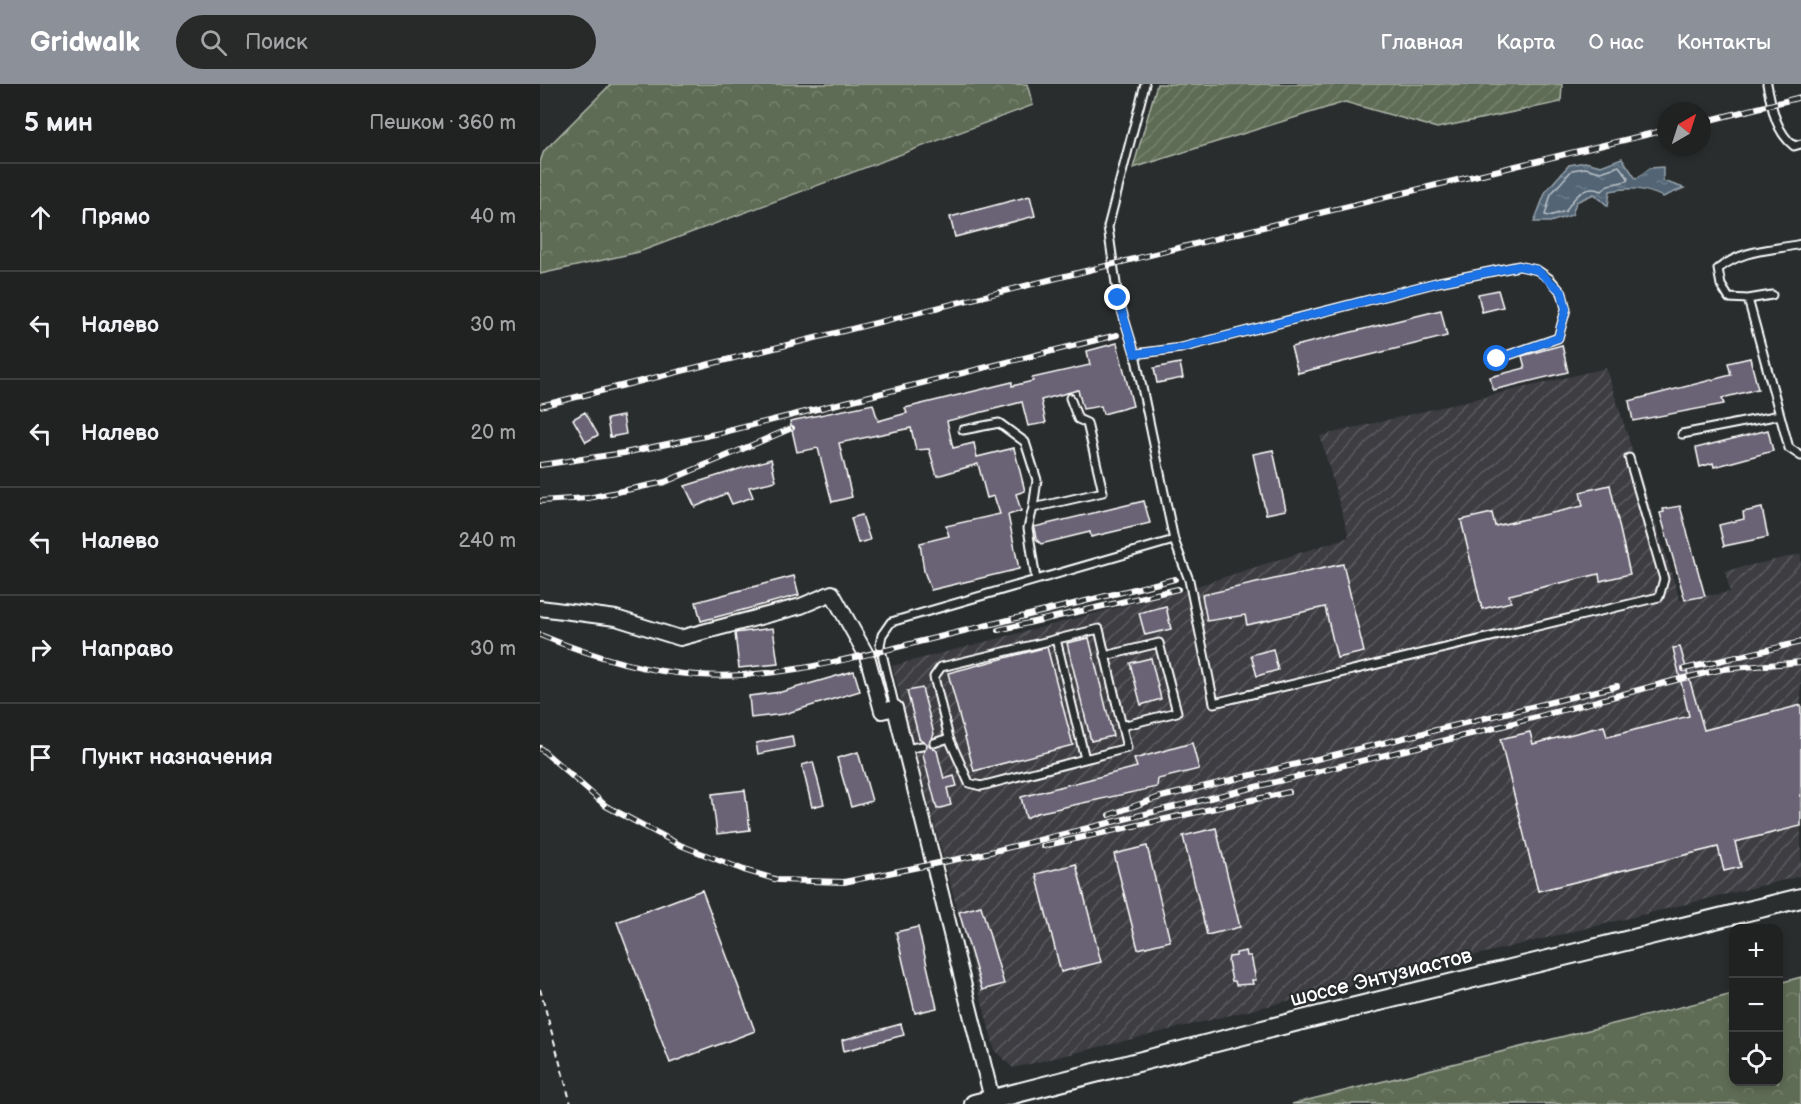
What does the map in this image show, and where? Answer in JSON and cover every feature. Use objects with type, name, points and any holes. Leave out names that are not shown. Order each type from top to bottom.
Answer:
[{"type":"main road","name":"шоссе Энтузиастов","points":[[974,1104],[1294,1022],[1801,898]]},
{"type":"street","points":[[540,608],[616,618],[680,638],[801,606],[832,593],[867,656],[882,711],[895,708],[992,1100]]},
{"type":"lane","points":[[1145,84],[1108,227],[1118,298],[1135,354],[1174,540],[1189,580],[1214,703],[1659,597],[1664,579],[1629,458]]},
{"type":"lane","points":[[1767,84],[1773,113],[1784,138],[1794,146],[1801,144]]},
{"type":"lane","points":[[1772,295],[1748,299],[1729,298],[1722,285],[1718,268],[1733,257],[1749,252],[1801,244]]},
{"type":"lane","points":[[1135,354],[1181,348],[1450,280],[1519,266],[1537,270],[1562,292],[1566,309],[1558,338],[1497,359]]},
{"type":"lane","points":[[1748,299],[1789,448],[1801,456]]},
{"type":"lane","points":[[1033,508],[1103,492],[1087,423],[1078,418],[1070,398]]},
{"type":"lane","points":[[1682,434],[1780,415]]},
{"type":"lane","points":[[963,430],[999,423],[1025,442],[1037,480],[1028,528],[1036,580]]},
{"type":"lane","points":[[895,708],[880,645],[882,635],[891,622],[1174,540]]},
{"type":"lane","points":[[1099,629],[1105,656],[1127,748],[975,786],[964,778],[949,738],[934,677],[941,667],[1099,629]]},
{"type":"lane","points":[[1056,639],[1085,759]]},
{"type":"lane","points":[[1105,656],[1160,643],[1177,712],[1122,726]]},
{"type":"lane","points":[[934,743],[949,738]]},
{"type":"lane","points":[[905,748],[922,746]]},
{"type":"path","points":[[540,989],[571,1104]]},
{"type":"shaded area","points":[[1606,368],[1680,600],[1730,592],[1725,571],[1801,554],[1801,876],[1013,1068],[995,1051],[892,666],[1181,591],[1349,537],[1320,436]]},
{"type":"green space","points":[[611,84],[1027,84],[1033,105],[639,252],[540,274],[540,162],[544,151]]},
{"type":"green space","points":[[1157,84],[1562,84],[1561,102],[1437,128],[1345,102],[1133,168]]},
{"type":"green space","points":[[1801,977],[1801,1104],[1292,1104],[1729,995],[1729,1086],[1783,1086],[1783,982]]},
{"type":"water","points":[[1622,158],[1636,179],[1650,168],[1663,167],[1663,181],[1684,188],[1663,197],[1637,189],[1610,191],[1608,206],[1594,194],[1576,202],[1572,215],[1550,222],[1534,222],[1546,191],[1569,165],[1585,162],[1601,166]]},
{"type":"building","points":[[1030,196],[1035,216],[955,237],[950,217]]},
{"type":"building","points":[[1498,290],[1503,307],[1482,312],[1478,294]]},
{"type":"building","points":[[1441,310],[1447,336],[1298,373],[1291,347]]},
{"type":"building","points":[[1117,343],[1133,406],[1103,414],[1101,406],[1083,409],[1078,390],[1041,400],[1046,423],[1028,426],[1022,402],[947,421],[953,448],[974,443],[977,457],[1014,448],[1025,491],[1016,494],[1021,511],[1008,515],[1019,569],[931,590],[924,571],[920,543],[949,536],[946,526],[1000,514],[994,496],[987,498],[978,464],[937,476],[929,449],[916,450],[911,428],[839,443],[852,497],[832,502],[818,448],[797,452],[790,421],[873,404],[878,421],[907,413],[905,408],[1012,382],[1012,386],[1033,381],[1032,378],[1090,365],[1087,351]]},
{"type":"building","points":[[1562,345],[1568,372],[1493,390],[1490,377],[1525,368],[1522,356]]},
{"type":"building","points":[[1750,358],[1758,389],[1722,398],[1724,404],[1633,421],[1629,401],[1731,375],[1728,363]]},
{"type":"building","points":[[1180,363],[1183,378],[1157,383],[1154,368]]},
{"type":"building","points":[[585,412],[598,435],[586,442],[573,419]]},
{"type":"building","points":[[623,416],[626,434],[610,437],[607,419]]},
{"type":"building","points":[[1768,430],[1773,451],[1714,467],[1713,463],[1700,467],[1696,448]]},
{"type":"building","points":[[1273,450],[1286,510],[1266,514],[1253,454]]},
{"type":"building","points":[[771,459],[776,481],[749,487],[753,497],[732,504],[727,493],[695,507],[685,486]]},
{"type":"building","points":[[1610,485],[1630,574],[1600,581],[1599,574],[1509,595],[1511,602],[1482,609],[1461,520],[1492,513],[1495,526],[1583,506],[1580,492]]},
{"type":"building","points":[[1144,501],[1150,523],[1091,537],[1090,532],[1041,544],[1036,539],[1034,527]]},
{"type":"building","points":[[1680,506],[1705,596],[1685,600],[1660,513],[1664,512],[1663,509]]},
{"type":"building","points":[[1762,508],[1768,537],[1724,546],[1719,525],[1744,519],[1743,512]]},
{"type":"building","points":[[862,515],[870,540],[858,543],[851,518]]},
{"type":"building","points":[[1343,564],[1364,652],[1337,658],[1325,607],[1247,625],[1245,615],[1207,621],[1202,595]]},
{"type":"building","points":[[794,576],[799,595],[701,621],[696,602]]},
{"type":"building","points":[[1166,606],[1171,629],[1145,635],[1139,613]]},
{"type":"building","points":[[773,628],[778,664],[739,668],[735,633]]},
{"type":"building","points":[[1089,638],[1113,736],[1091,741],[1067,643]]},
{"type":"building","points":[[1047,647],[1073,745],[974,771],[948,673]]},
{"type":"building","points":[[1680,647],[1704,730],[1801,705],[1801,826],[1735,842],[1741,867],[1724,871],[1718,847],[1538,891],[1500,739],[1530,732],[1533,744],[1604,726],[1607,737],[1689,716],[1673,648]]},
{"type":"building","points":[[1273,649],[1278,670],[1257,676],[1251,655]]},
{"type":"building","points":[[1151,658],[1161,699],[1141,705],[1130,663]]},
{"type":"building","points":[[854,671],[860,691],[784,714],[751,718],[749,696],[781,692]]},
{"type":"building","points":[[922,688],[934,734],[929,745],[937,751],[944,779],[954,776],[957,786],[947,788],[951,805],[937,809],[923,755],[927,744],[919,738],[907,691]]},
{"type":"building","points":[[792,736],[794,747],[758,754],[756,743]]},
{"type":"building","points":[[1192,743],[1199,769],[1158,779],[1157,787],[1037,813],[1026,818],[1021,797],[1137,767],[1134,759]]},
{"type":"building","points":[[858,752],[872,801],[851,807],[837,758]]},
{"type":"building","points":[[813,762],[824,804],[812,807],[802,765]]},
{"type":"building","points":[[745,790],[750,830],[717,834],[712,794]]},
{"type":"building","points":[[1216,828],[1240,927],[1207,935],[1183,836]]},
{"type":"building","points":[[1147,846],[1170,941],[1138,949],[1114,854]]},
{"type":"building","points":[[1076,864],[1101,962],[1061,972],[1036,874]]},
{"type":"building","points":[[702,890],[755,1031],[670,1063],[617,922]]},
{"type":"building","points":[[981,906],[1004,984],[982,990],[959,912]]},
{"type":"building","points":[[918,927],[937,1008],[915,1013],[896,932]]},
{"type":"building","points":[[1246,951],[1247,956],[1251,956],[1256,980],[1252,980],[1253,984],[1236,985],[1235,981],[1232,981],[1229,957]]},
{"type":"building","points":[[901,1024],[904,1035],[844,1051],[842,1040]]},
{"type":"railway","points":[[1711,120],[1801,97]]},
{"type":"railway","points":[[540,406],[1657,132]]},
{"type":"railway","points":[[540,465],[624,453],[720,433],[1117,335]]},
{"type":"railway","points":[[540,501],[588,498],[665,482],[792,428]]},
{"type":"railway","points":[[540,635],[598,656],[658,670],[698,675],[757,674],[845,660],[1175,579]]},
{"type":"railway","points":[[998,630],[1178,589]]},
{"type":"railway","points":[[1684,669],[1801,642]]},
{"type":"railway","points":[[540,748],[606,806],[680,845],[744,870],[778,880],[844,882],[978,855],[1487,730],[1723,669],[1801,662]]},
{"type":"railway","points":[[1109,815],[1157,798],[1617,686]]},
{"type":"railway","points":[[1043,846],[1289,792]]},
{"type":"route","points":[[1118,298],[1135,354],[1181,348],[1439,282],[1519,266],[1537,270],[1550,279],[1562,292],[1566,309],[1558,338],[1497,359]]}]
